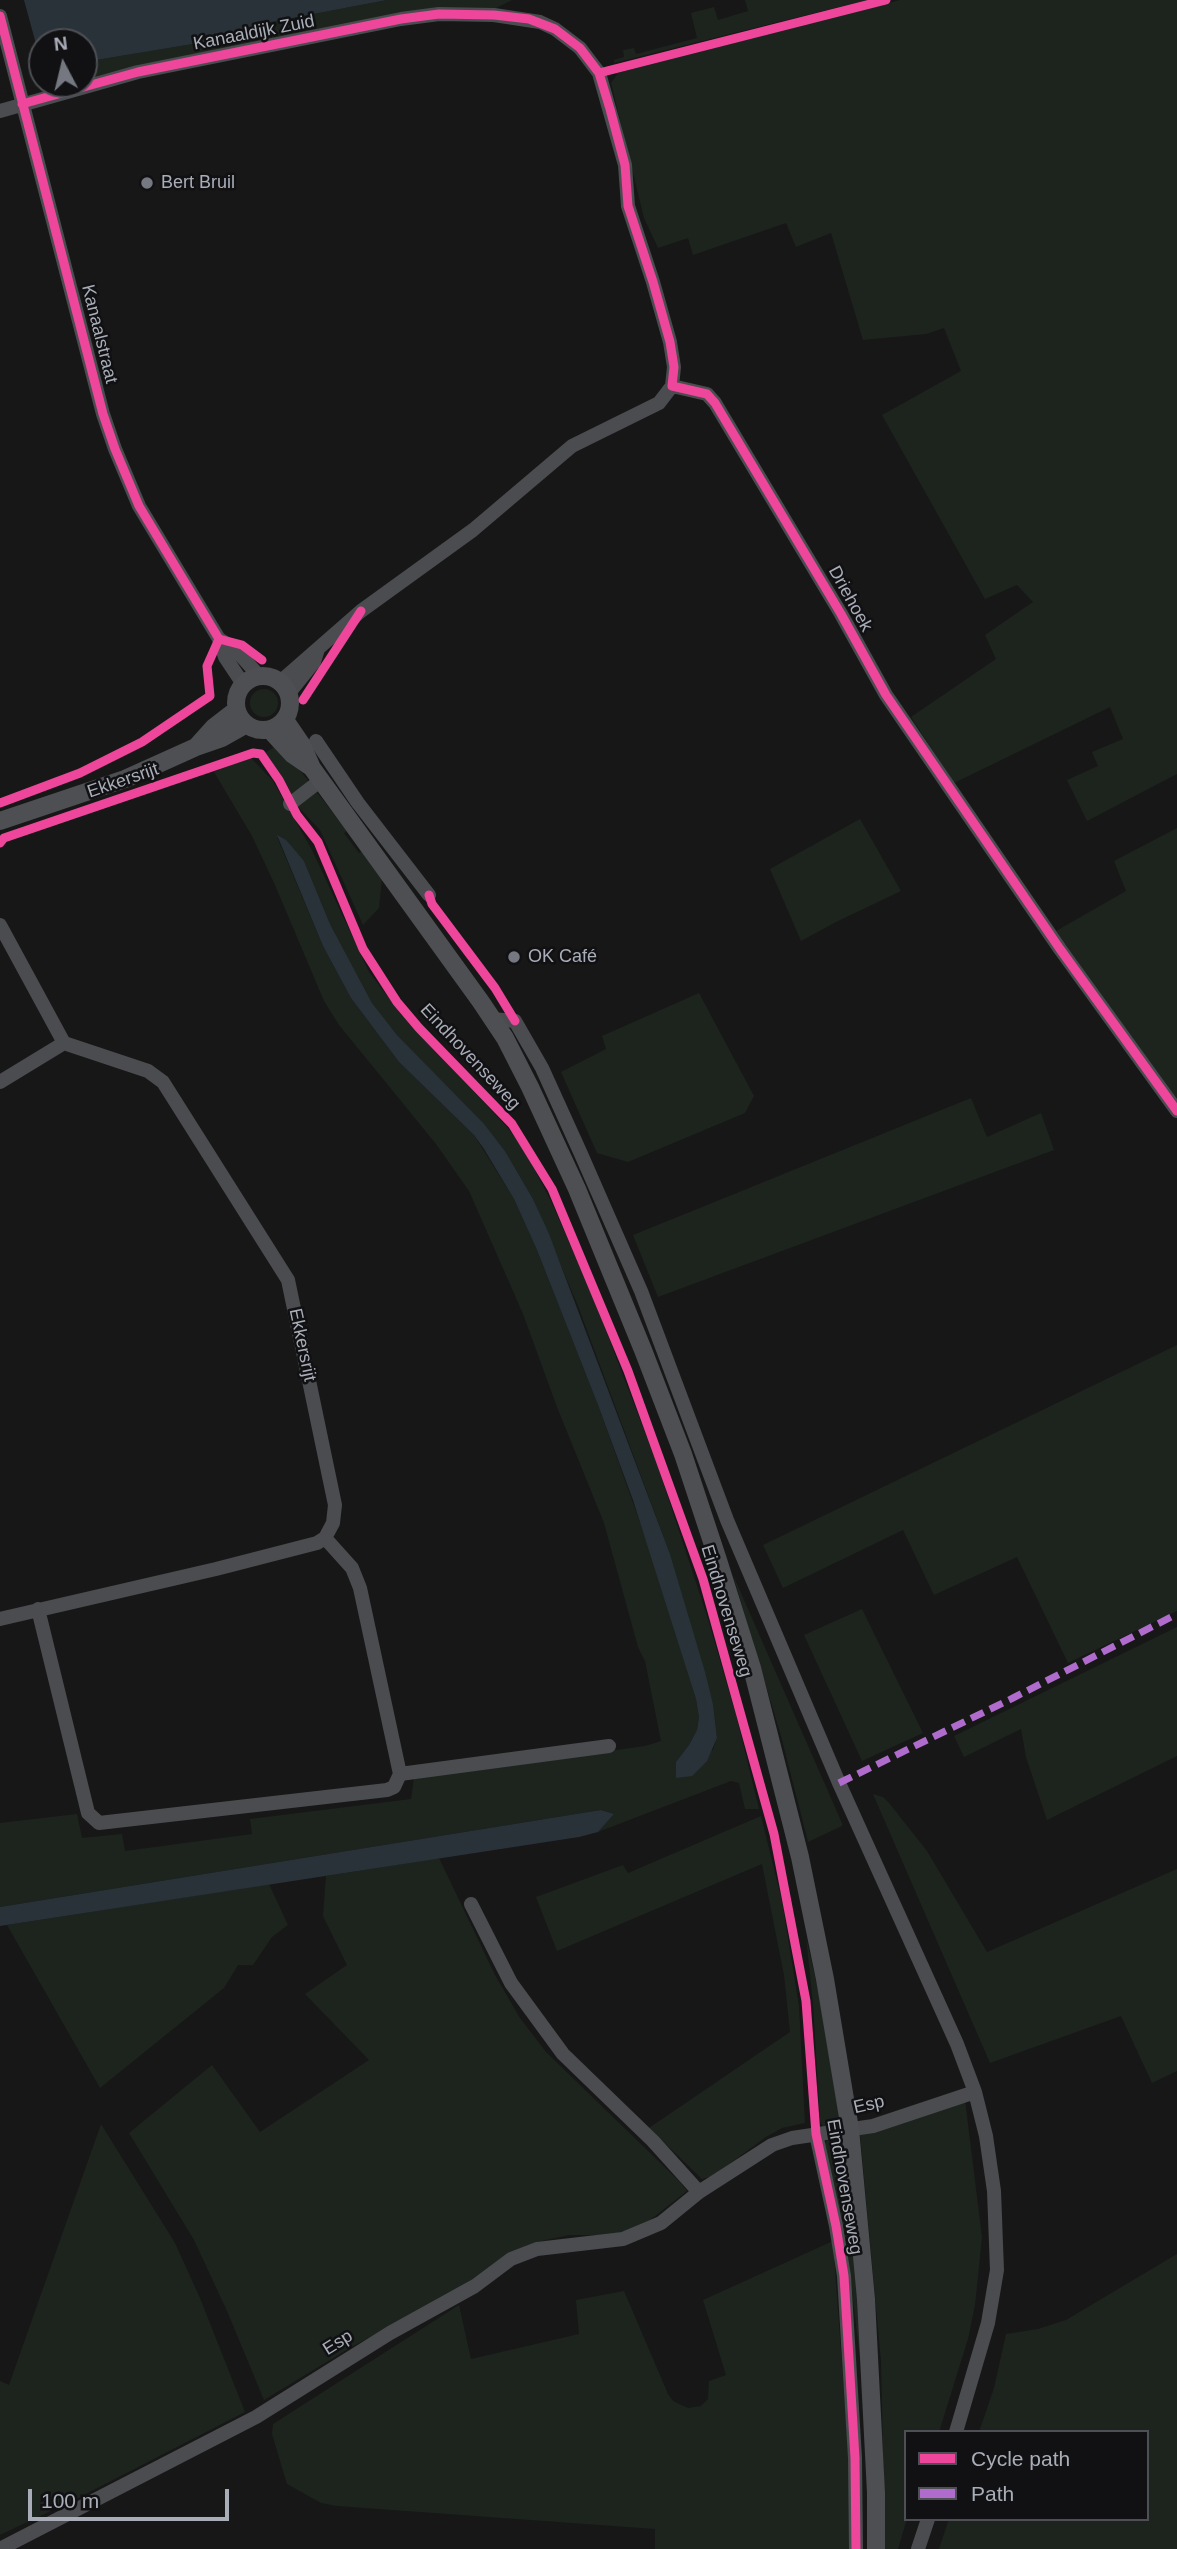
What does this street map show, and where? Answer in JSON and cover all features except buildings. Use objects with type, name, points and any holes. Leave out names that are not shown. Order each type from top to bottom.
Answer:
[{"type":"main road","points":[[268,676],[285,687],[291,702],[277,725],[253,729],[241,717],[238,692],[251,680],[268,676]]},
{"type":"main road","name":"Ekkersrijt","points":[[0,821],[125,779],[222,738],[241,717]]},
{"type":"main road","name":"Eindhovenseweg","points":[[277,725],[292,754],[351,808],[505,1038],[530,1087],[607,1261],[683,1454],[722,1572],[752,1668],[800,1857],[825,1979],[850,2129],[868,2326],[876,2549]]},
{"type":"street","name":"Kanaaldijk Zuid","points":[[21,98],[401,19],[439,14],[494,15],[540,22],[555,29],[580,48],[599,73],[625,165],[628,206],[670,342],[674,367],[672,386]]},
{"type":"street","name":"Kanaalstraat","points":[[0,16],[103,414],[115,449],[139,506],[219,639],[225,657],[251,680]]},
{"type":"street","points":[[0,111],[21,98]]},
{"type":"street","points":[[285,687],[314,662],[318,649],[361,611],[473,530],[572,446],[659,403],[672,386]]},
{"type":"street","name":"Driehoek","points":[[672,386],[707,394],[715,402],[886,695],[1052,937],[1177,1111]]},
{"type":"street","name":"Eindhovenseweg","points":[[316,741],[351,808],[429,895]]},
{"type":"street","points":[[290,804],[316,774]]},
{"type":"street","points":[[0,925],[64,1043],[0,1082]]},
{"type":"street","name":"Eindhovenseweg","points":[[492,1019],[515,1021],[551,1086],[640,1291],[741,1555],[844,1795],[957,2044],[975,2092],[986,2136],[994,2191],[997,2270],[988,2323],[957,2430]]},
{"type":"street","name":"Ekkersrijt","points":[[64,1043],[148,1071],[163,1082],[288,1280],[335,1505],[333,1523],[325,1538]]},
{"type":"street","points":[[0,1619],[37,1609],[216,1569],[317,1543],[325,1538],[352,1568],[360,1588],[400,1774],[394,1787],[387,1790],[99,1823],[88,1813],[37,1609]]},
{"type":"street","points":[[400,1774],[609,1746]]},
{"type":"street","points":[[471,1904],[511,1983],[563,2054],[653,2141],[699,2192]]},
{"type":"street","name":"Esp","points":[[0,2549],[256,2417],[390,2333],[475,2286],[511,2259],[537,2249],[623,2239],[661,2223],[699,2192],[772,2144],[792,2138],[873,2126],[975,2092]]},
{"type":"street","name":"Eindhovenseweg","points":[[816,2134],[844,2276],[855,2458],[856,2549]]},
{"type":"street","points":[[918,2549],[927,2521]]},
{"type":"shaded area","points":[[0,0],[387,0],[266,23],[211,41],[98,60],[98,28],[28,28],[28,88],[0,93]]},
{"type":"shaded area","points":[[387,0],[512,0],[496,8],[433,9],[98,78],[98,60],[211,41],[266,23]]},
{"type":"shaded area","points":[[745,0],[867,0],[614,63],[614,60],[624,57],[623,50],[634,48],[636,54],[697,38],[691,13],[714,7],[718,20],[748,11]]},
{"type":"shaded area","points":[[900,0],[1177,0],[1177,774],[1087,821],[1067,780],[1098,766],[1092,752],[1123,739],[1110,707],[954,783],[911,717],[996,659],[985,635],[1033,602],[1017,585],[985,599],[882,415],[961,371],[944,328],[926,334],[863,340],[831,233],[796,247],[786,223],[693,255],[688,238],[658,248],[644,218],[611,83],[618,73]]},
{"type":"shaded area","points":[[264,689],[274,693],[278,703],[274,713],[264,717],[254,713],[250,703],[254,693]]},
{"type":"shaded area","points":[[273,743],[292,760],[347,831],[344,833],[359,853],[362,851],[382,878],[379,908],[363,925],[320,830],[288,796],[285,786],[263,754],[273,748]]},
{"type":"shaded area","points":[[250,757],[273,781],[312,850],[369,972],[401,1014],[507,1127],[523,1148],[551,1201],[593,1297],[657,1464],[707,1616],[736,1715],[759,1809],[745,1809],[739,1783],[731,1781],[598,1832],[614,1814],[601,1810],[0,1907],[0,1823],[77,1814],[82,1838],[122,1834],[125,1851],[252,1834],[250,1819],[411,1799],[414,1778],[645,1746],[661,1741],[645,1661],[638,1647],[604,1523],[523,1314],[469,1191],[436,1144],[339,1025],[324,1001],[252,836],[214,772]],"holes":[[[277,837],[304,861],[330,924],[372,1003],[397,1035],[484,1125],[505,1151],[533,1199],[578,1306],[670,1554],[713,1704],[717,1738],[713,1750],[676,1762],[697,1730],[699,1717],[696,1699],[650,1550],[598,1405],[514,1199],[474,1135],[399,1062],[351,998],[323,946]]]},
{"type":"shaded area","points":[[860,819],[901,891],[801,941],[770,869]]},
{"type":"shaded area","points":[[1177,828],[1177,1102],[1056,931],[1126,891],[1114,861]]},
{"type":"shaded area","points":[[277,835],[286,840],[304,861],[330,924],[372,1003],[397,1035],[484,1124],[505,1151],[533,1199],[549,1234],[670,1554],[705,1672],[713,1704],[717,1738],[707,1761],[692,1776],[676,1778],[676,1762],[697,1730],[699,1717],[696,1699],[633,1500],[537,1250],[514,1199],[474,1135],[399,1062],[351,998],[323,946]]},
{"type":"shaded area","points":[[699,993],[754,1096],[745,1113],[628,1162],[597,1153],[561,1072],[606,1049],[602,1036]]},
{"type":"shaded area","points":[[971,1098],[987,1137],[1041,1113],[1054,1150],[658,1297],[633,1235]]},
{"type":"shaded area","points":[[1177,1345],[1177,1611],[1068,1663],[1017,1557],[934,1595],[903,1530],[783,1588],[763,1545]]},
{"type":"shaded area","points":[[733,1575],[842,1823],[842,1826],[808,1842],[781,1736]]},
{"type":"shaded area","points":[[862,1609],[923,1733],[862,1761],[804,1635]]},
{"type":"shaded area","points":[[1177,1627],[1177,1756],[1047,1820],[1026,1757],[1021,1729],[964,1757],[954,1736]]},
{"type":"shaded area","points":[[873,1794],[883,1797],[889,1803],[927,1851],[987,1952],[1177,1869],[1177,2071],[1152,2083],[1121,2016],[990,2063]]},
{"type":"shaded area","points":[[601,1810],[614,1814],[598,1832],[579,1837],[0,1926],[0,1907]]},
{"type":"shaded area","points":[[761,1816],[782,1901],[799,2006],[805,2123],[782,2128],[713,2176],[702,2179],[649,2128],[790,2032],[784,1975],[762,1864],[557,1951],[536,1897],[623,1865],[628,1873]]},
{"type":"shaded area","points":[[439,1858],[496,1977],[520,2018],[546,2052],[687,2191],[650,2220],[616,2235],[569,2235],[537,2242],[508,2253],[464,2287],[348,2349],[264,2400],[194,2240],[129,2133],[212,2065],[260,2132],[369,2060],[305,1994],[347,1965],[323,1916],[326,1876]]},
{"type":"shaded area","points":[[269,1884],[288,1925],[272,1937],[253,1965],[238,1965],[224,1988],[100,2088],[7,1925]]},
{"type":"shaded area","points":[[806,1937],[820,1998],[842,2126],[823,2127],[820,2121]]},
{"type":"shaded area","points":[[965,2100],[982,2237],[975,2305],[968,2339],[940,2430],[904,2430],[904,2521],[906,2521],[898,2549],[885,2549],[881,2361],[860,2134]]},
{"type":"shaded area","points":[[101,2124],[175,2243],[245,2412],[0,2535],[0,2381],[9,2385]]},
{"type":"shaded area","points":[[843,2137],[860,2318],[862,2376],[846,2239],[824,2144],[829,2139]]},
{"type":"shaded area","points":[[833,2241],[852,2504],[851,2549],[655,2549],[655,2529],[337,2506],[321,2503],[287,2484],[272,2434],[273,2424],[459,2305],[471,2359],[579,2334],[576,2300],[624,2291],[668,2394],[673,2401],[688,2408],[701,2406],[708,2399],[709,2381],[726,2375],[703,2300]]},
{"type":"shaded area","points":[[1177,2254],[1177,2549],[939,2549],[948,2521],[1149,2521],[1149,2430],[980,2430],[994,2388],[1006,2334],[1038,2329],[1066,2320]]},
{"type":"pier","points":[[0,0],[24,0],[32,28],[28,28],[28,89],[0,94]]},
{"type":"marked path","points":[[839,1783],[1177,1614]]},
{"type":"cycle path","points":[[599,73],[886,0]]},
{"type":"cycle path","points":[[22,104],[138,72],[401,19],[439,14],[529,19],[555,29],[580,48],[599,73],[610,109],[625,165],[628,206],[670,342],[674,367],[672,386],[707,394],[715,403],[841,614],[886,695],[1060,949],[1177,1111]]},
{"type":"cycle path","points":[[0,16],[103,414],[115,449],[139,506],[219,639],[242,645],[262,660]]},
{"type":"cycle path","points":[[303,700],[361,611]]},
{"type":"cycle path","points":[[0,803],[80,773],[142,742],[210,696],[207,666],[219,639]]},
{"type":"cycle path","points":[[0,843],[4,838],[253,753],[261,754],[279,780],[297,815],[318,842],[363,949],[397,1002],[512,1124],[552,1189],[628,1371],[703,1579],[774,1834],[806,2001],[816,2134],[844,2276],[855,2458],[856,2549]]},
{"type":"cycle path","points":[[429,895],[432,904],[495,988],[515,1021]]},
{"type":"place","name":"Bert Bruil","points":[[147,183]]},
{"type":"place","name":"OK Café","points":[[514,957]]}]
